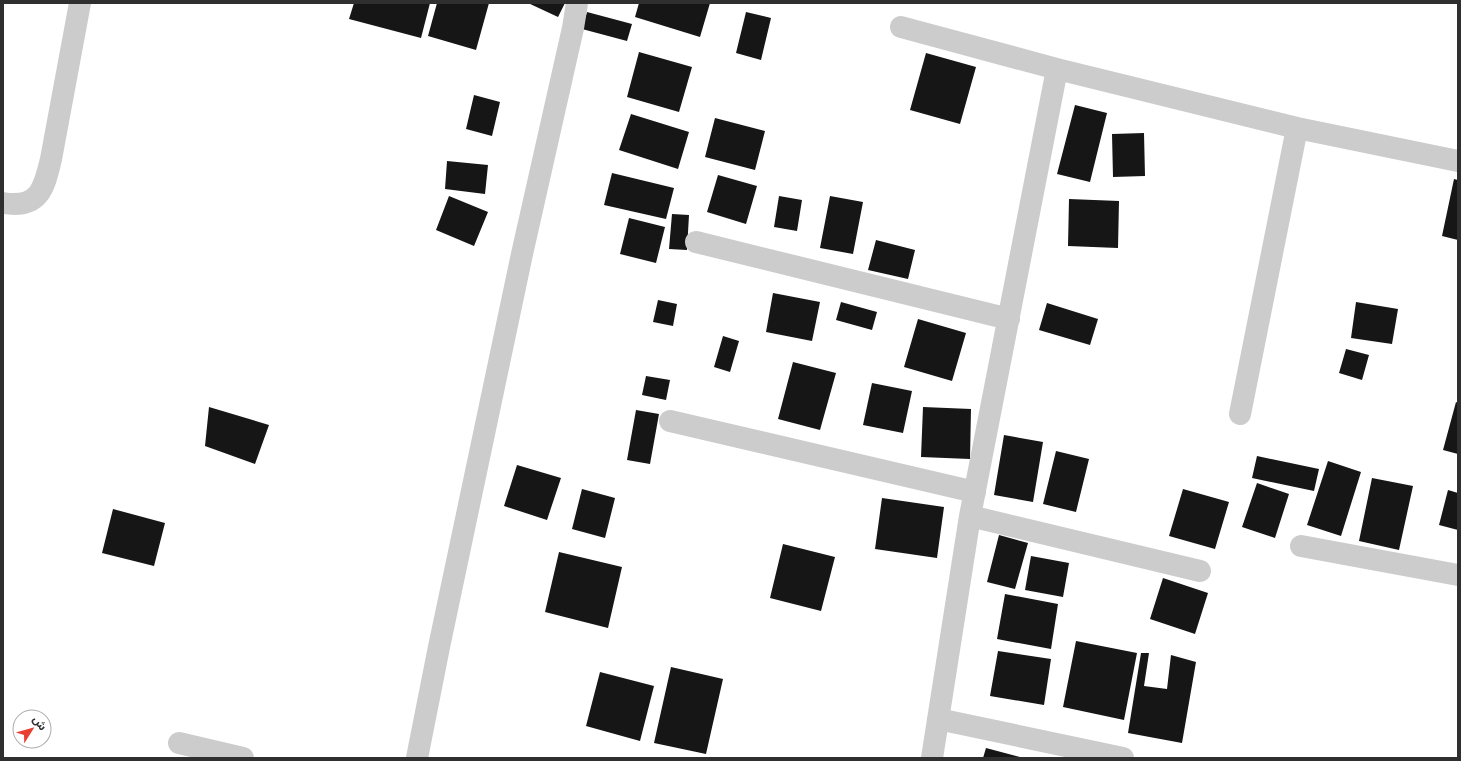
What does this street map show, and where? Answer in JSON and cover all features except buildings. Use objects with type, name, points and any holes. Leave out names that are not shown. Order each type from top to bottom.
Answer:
[{"type":"street","points":[[3,203],[24,204],[36,197],[45,182],[51,160],[80,3]]},
{"type":"street","points":[[417,758],[440,640],[522,254],[573,28],[577,3]]},
{"type":"street","points":[[901,27],[1057,69],[1297,128],[1458,161]]},
{"type":"street","points":[[932,758],[970,516],[1057,69]]},
{"type":"street","points":[[1240,414],[1297,128]]},
{"type":"street","points":[[696,242],[1009,319]]},
{"type":"street","points":[[670,421],[975,492]]},
{"type":"street","points":[[970,516],[1200,571]]},
{"type":"street","points":[[1301,546],[1458,575]]},
{"type":"street","points":[[938,719],[1123,758]]},
{"type":"street","points":[[179,744],[244,758]]}]
